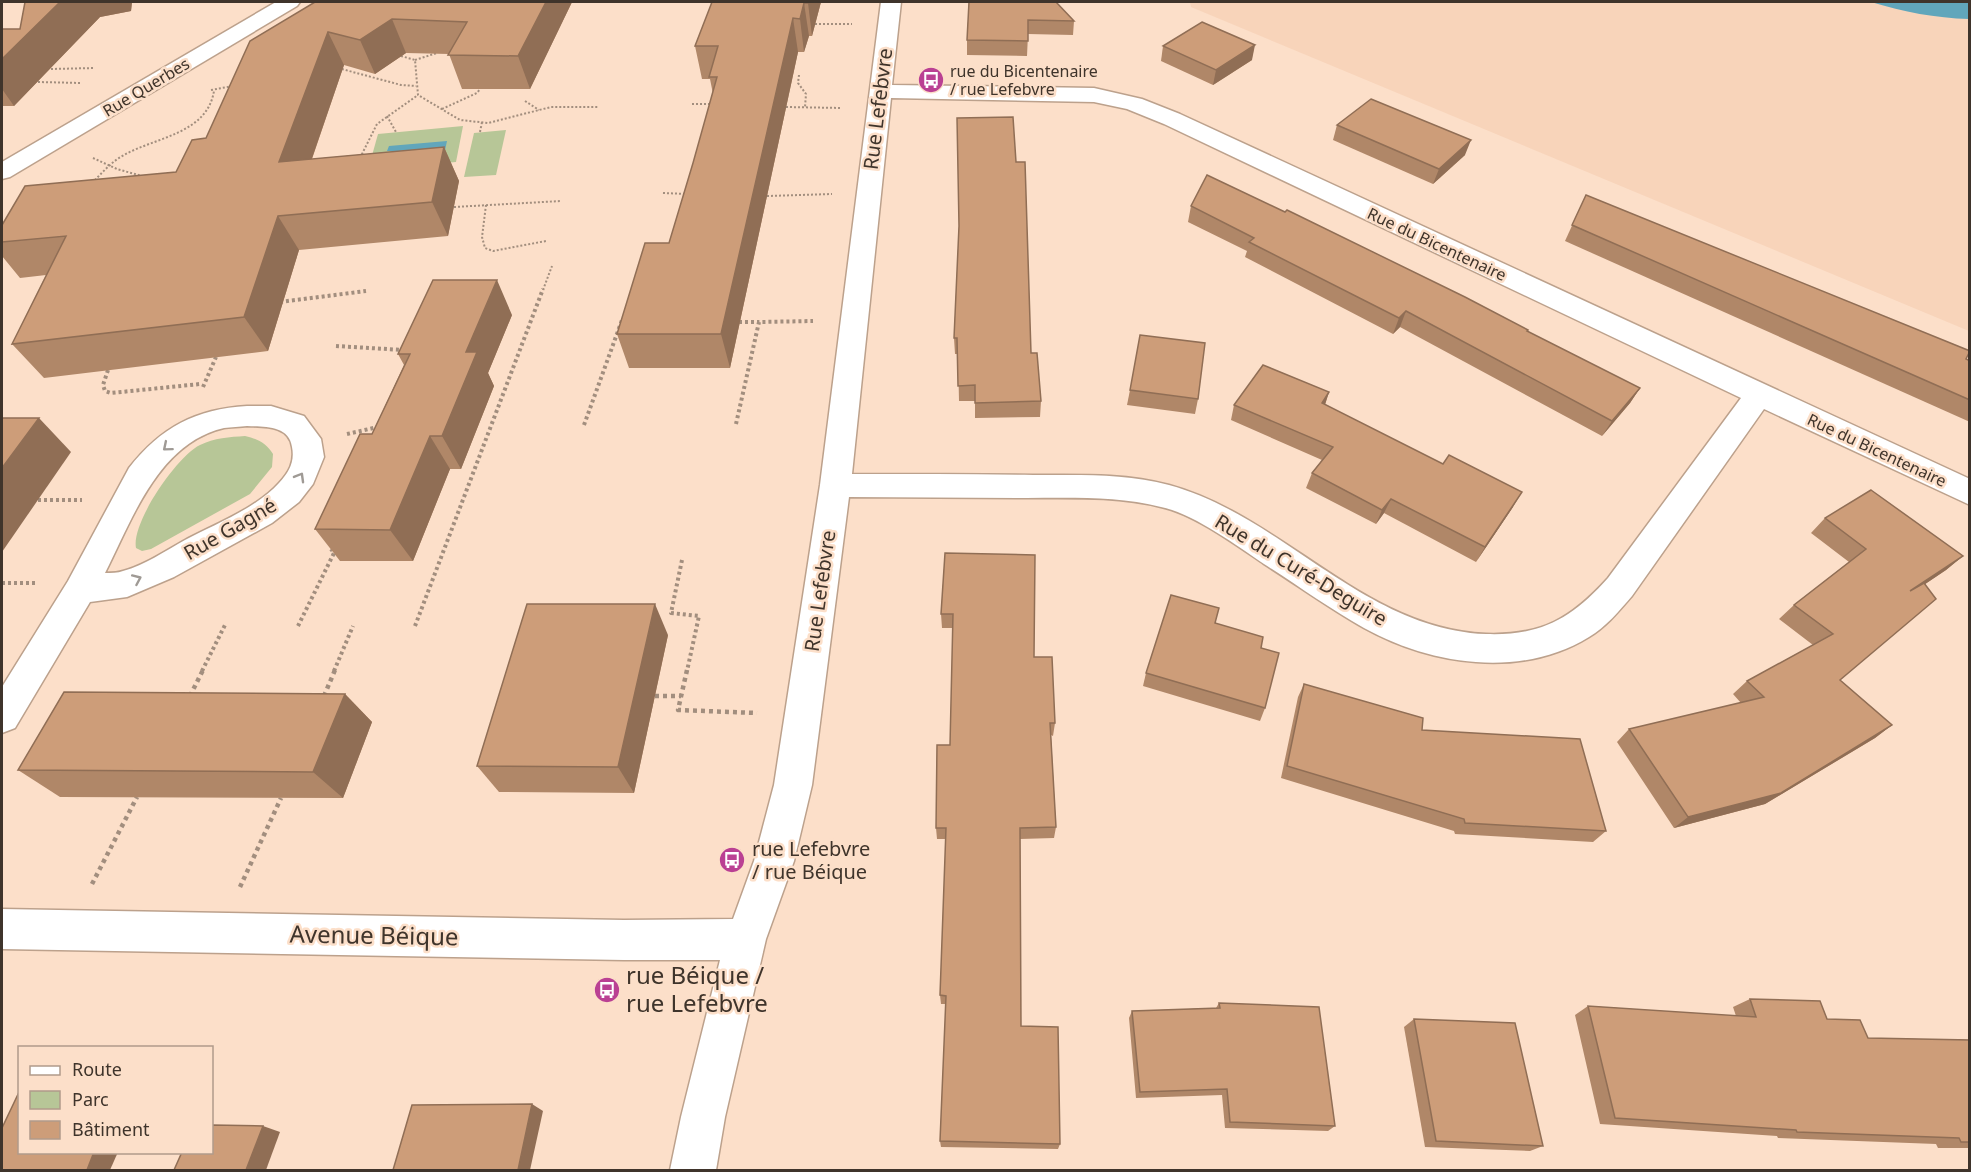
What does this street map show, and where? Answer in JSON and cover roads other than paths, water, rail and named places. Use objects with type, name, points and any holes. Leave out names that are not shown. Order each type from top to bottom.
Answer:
[{"type":"street","name":"Rue Querbes","points":[[2,172],[290,2]]},
{"type":"street","name":"Rue Lefebvre","points":[[693,1170],[703,1118],[746,939],[774,861],[793,785],[835,485],[891,2]]},
{"type":"street","name":"Rue du Bicentenaire","points":[[880,91],[1071,93],[1112,98],[1134,104],[1183,124],[1970,493]]},
{"type":"street","name":"Rue du Curé-Deguire","points":[[835,485],[1117,487],[1167,496],[1211,515],[1376,618],[1399,629],[1428,639],[1459,645],[1490,649],[1518,647],[1559,637],[1583,623],[1604,606],[1758,395]]},
{"type":"street","name":"Rue Gagné","points":[[2,717],[80,590],[140,476],[153,459],[172,441],[197,427],[221,418],[247,416],[271,417],[294,424],[306,438],[309,457],[302,476],[288,494],[261,514],[162,568],[127,584],[80,590]]},
{"type":"street","name":"Avenue Béique","points":[[2,929],[624,940],[746,939]]},
{"type":"water","points":[[1871,2],[1969,2],[1969,19],[1920,14]]},
{"type":"water","points":[[447,141],[444,155],[393,159],[395,151],[387,151],[389,146]]},
{"type":"place","name":"rue du Bicentenaire / rue Lefebvre","points":[[931,80]]},
{"type":"place","name":"rue Lefebvre / rue Béique","points":[[732,860]]},
{"type":"place","name":"rue Béique / rue Lefebvre","points":[[607,990]]}]
